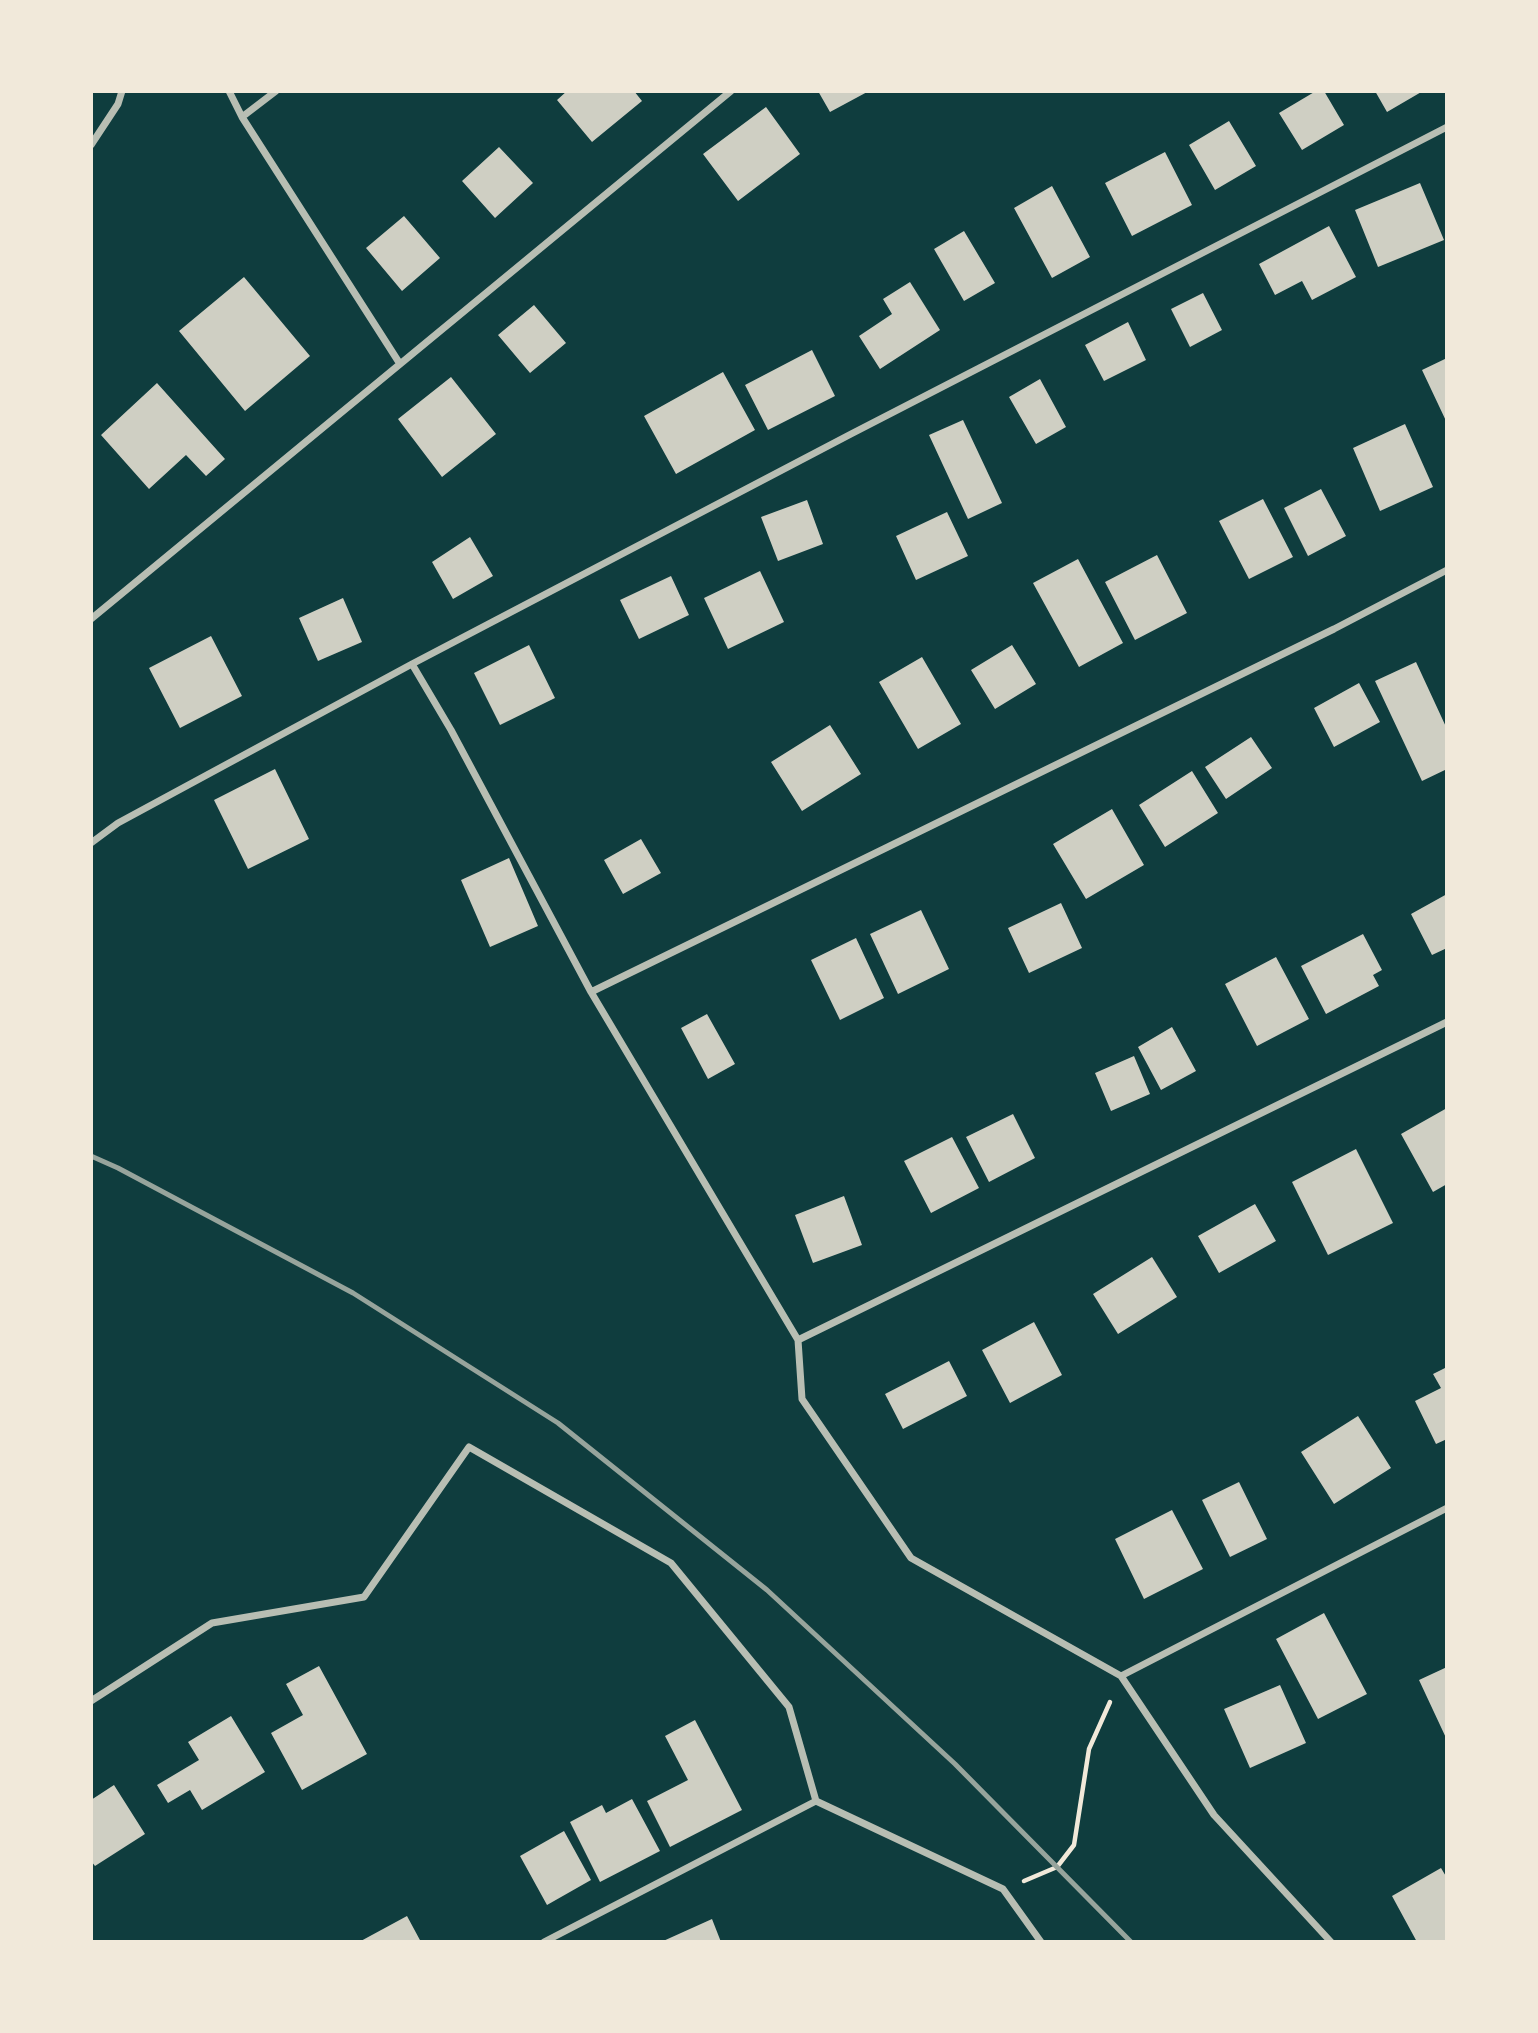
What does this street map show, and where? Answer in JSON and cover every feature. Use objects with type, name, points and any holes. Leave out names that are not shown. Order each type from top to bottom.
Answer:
[{"type":"street","points":[[91,145],[118,104],[122,91]]},
{"type":"street","points":[[229,91],[242,117],[400,364]]},
{"type":"street","points":[[242,117],[276,91]]},
{"type":"street","points":[[91,619],[731,91]]},
{"type":"street","points":[[91,844],[118,823],[412,664],[1447,127]]},
{"type":"street","points":[[591,992],[1334,629],[1447,570]]},
{"type":"street","points":[[412,664],[451,730],[591,992],[798,1340],[802,1399],[911,1558],[1121,1676],[1214,1815],[1331,1942]]},
{"type":"street","points":[[798,1340],[1447,1022]]},
{"type":"street","points":[[91,1701],[212,1623],[364,1597],[469,1447],[671,1563],[789,1707],[816,1801],[1003,1889],[1041,1942]]},
{"type":"street","points":[[1121,1676],[1447,1508]]},
{"type":"street","points":[[544,1942],[816,1801]]},
{"type":"path","points":[[1003,1889],[1057,1867],[1074,1845],[1089,1749],[1121,1676]]},
{"type":"building","points":[[567,91],[634,91],[642,101],[592,142],[557,100]]},
{"type":"building","points":[[818,91],[869,91],[830,112]]},
{"type":"building","points":[[1316,91],[1324,91],[1344,125],[1302,150],[1279,113]]},
{"type":"building","points":[[1375,91],[1423,91],[1387,112]]},
{"type":"building","points":[[766,107],[800,154],[738,201],[703,154]]},
{"type":"building","points":[[1229,121],[1256,166],[1215,190],[1189,145]]},
{"type":"building","points":[[499,147],[533,183],[495,218],[462,181]]},
{"type":"building","points":[[1165,152],[1192,205],[1132,236],[1105,183]]},
{"type":"building","points":[[1420,183],[1444,240],[1378,267],[1355,210]]},
{"type":"building","points":[[1052,186],[1090,257],[1052,278],[1014,208]]},
{"type":"building","points":[[404,216],[440,258],[402,291],[366,248]]},
{"type":"building","points":[[1329,226],[1356,277],[1312,300],[1302,281],[1275,295],[1259,264]]},
{"type":"building","points":[[964,231],[995,283],[964,301],[934,249]]},
{"type":"building","points":[[244,277],[310,356],[245,411],[179,331]]},
{"type":"building","points":[[910,282],[940,330],[880,369],[859,336],[892,314],[883,299]]},
{"type":"building","points":[[1203,293],[1222,330],[1190,347],[1171,309]]},
{"type":"building","points":[[534,305],[566,343],[530,373],[498,335]]},
{"type":"building","points":[[1128,322],[1146,360],[1104,381],[1085,345]]},
{"type":"building","points":[[812,350],[835,396],[768,430],[745,385]]},
{"type":"building","points":[[1447,358],[1447,423],[1422,370]]},
{"type":"building","points":[[723,372],[755,430],[676,474],[644,416]]},
{"type":"building","points":[[451,377],[496,434],[442,477],[398,419]]},
{"type":"building","points":[[1040,379],[1066,427],[1036,444],[1009,397]]},
{"type":"building","points":[[157,383],[225,459],[206,476],[186,455],[149,489],[101,435]]},
{"type":"building","points":[[963,420],[1002,503],[968,519],[929,435]]},
{"type":"building","points":[[1405,424],[1433,487],[1380,511],[1353,448]]},
{"type":"building","points":[[1321,489],[1346,536],[1308,556],[1284,508]]},
{"type":"building","points":[[1263,499],[1293,557],[1249,579],[1219,521]]},
{"type":"building","points":[[807,500],[823,544],[778,561],[761,517]]},
{"type":"building","points":[[947,512],[968,556],[916,580],[896,536]]},
{"type":"building","points":[[470,537],[493,576],[453,599],[432,562]]},
{"type":"building","points":[[1157,555],[1187,613],[1135,640],[1105,582]]},
{"type":"building","points":[[1078,559],[1123,643],[1079,667],[1033,583]]},
{"type":"building","points":[[760,571],[784,622],[728,649],[704,598]]},
{"type":"building","points":[[671,576],[689,615],[639,639],[620,600]]},
{"type":"building","points":[[343,598],[362,642],[318,661],[299,618]]},
{"type":"building","points":[[211,636],[242,696],[180,728],[149,668]]},
{"type":"building","points":[[529,645],[555,698],[500,725],[474,673]]},
{"type":"building","points":[[1012,645],[1036,684],[995,709],[971,670]]},
{"type":"building","points":[[922,657],[961,724],[918,749],[879,682]]},
{"type":"building","points":[[1416,662],[1447,729],[1447,769],[1422,781],[1375,681]]},
{"type":"building","points":[[1359,683],[1380,722],[1334,747],[1314,708]]},
{"type":"building","points":[[830,725],[861,774],[802,811],[771,762]]},
{"type":"building","points":[[1251,737],[1272,768],[1226,799],[1205,767]]},
{"type":"building","points":[[275,769],[309,839],[248,869],[214,800]]},
{"type":"building","points":[[1192,771],[1218,813],[1165,847],[1139,805]]},
{"type":"building","points":[[1112,809],[1144,865],[1086,899],[1053,844]]},
{"type":"building","points":[[641,839],[661,873],[623,894],[604,860]]},
{"type":"building","points":[[509,858],[538,926],[490,947],[461,880]]},
{"type":"building","points":[[1447,894],[1447,948],[1432,955],[1411,914]]},
{"type":"building","points":[[1061,903],[1082,948],[1029,973],[1008,928]]},
{"type":"building","points":[[921,910],[949,969],[898,994],[870,934]]},
{"type":"building","points":[[1363,934],[1382,970],[1373,975],[1379,986],[1326,1014],[1301,966]]},
{"type":"building","points":[[856,938],[884,998],[840,1020],[811,960]]},
{"type":"building","points":[[1276,957],[1309,1019],[1257,1046],[1225,984]]},
{"type":"building","points":[[707,1014],[735,1064],[708,1079],[681,1028]]},
{"type":"building","points":[[1172,1027],[1196,1071],[1161,1090],[1138,1047]]},
{"type":"building","points":[[1134,1056],[1150,1094],[1111,1111],[1095,1073]]},
{"type":"building","points":[[1447,1108],[1447,1184],[1433,1192],[1401,1134]]},
{"type":"building","points":[[1013,1114],[1035,1158],[989,1182],[966,1137]]},
{"type":"building","points":[[952,1137],[979,1188],[931,1213],[904,1161]]},
{"type":"building","points":[[1356,1149],[1393,1223],[1328,1255],[1292,1182]]},
{"type":"building","points":[[844,1196],[862,1245],[813,1263],[795,1215]]},
{"type":"building","points":[[1255,1204],[1276,1241],[1219,1273],[1198,1236]]},
{"type":"building","points":[[1152,1257],[1177,1297],[1118,1334],[1093,1294]]},
{"type":"building","points":[[1034,1322],[1062,1375],[1010,1403],[982,1350]]},
{"type":"building","points":[[949,1361],[967,1396],[903,1429],[885,1394]]},
{"type":"building","points":[[1447,1367],[1447,1439],[1436,1444],[1415,1401],[1441,1388],[1433,1374]]},
{"type":"building","points":[[1358,1416],[1391,1468],[1334,1504],[1301,1452]]},
{"type":"building","points":[[1239,1482],[1267,1539],[1230,1557],[1202,1500]]},
{"type":"building","points":[[1172,1510],[1203,1569],[1144,1599],[1115,1539]]},
{"type":"building","points":[[1324,1613],[1367,1694],[1318,1719],[1276,1639]]},
{"type":"building","points":[[319,1666],[367,1754],[302,1790],[271,1733],[303,1715],[286,1684]]},
{"type":"building","points":[[1447,1667],[1447,1740],[1419,1680]]},
{"type":"building","points":[[1280,1685],[1306,1743],[1250,1768],[1224,1709]]},
{"type":"building","points":[[231,1716],[265,1772],[202,1810],[190,1790],[168,1803],[157,1785],[199,1760],[188,1742]]},
{"type":"building","points":[[695,1720],[742,1810],[670,1847],[647,1801],[688,1780],[665,1736]]},
{"type":"building","points":[[114,1785],[145,1834],[95,1866],[91,1861],[91,1800]]},
{"type":"building","points":[[632,1799],[660,1851],[600,1882],[570,1822],[602,1805],[606,1813]]},
{"type":"building","points":[[564,1831],[591,1880],[547,1905],[520,1856]]},
{"type":"building","points":[[1441,1868],[1447,1878],[1447,1942],[1417,1942],[1392,1896]]},
{"type":"building","points":[[407,1916],[421,1942],[359,1942]]},
{"type":"building","points":[[712,1919],[721,1942],[661,1942]]},
{"type":"railway","points":[[91,1156],[353,1293],[558,1423],[767,1590],[955,1764],[1131,1942]]}]
